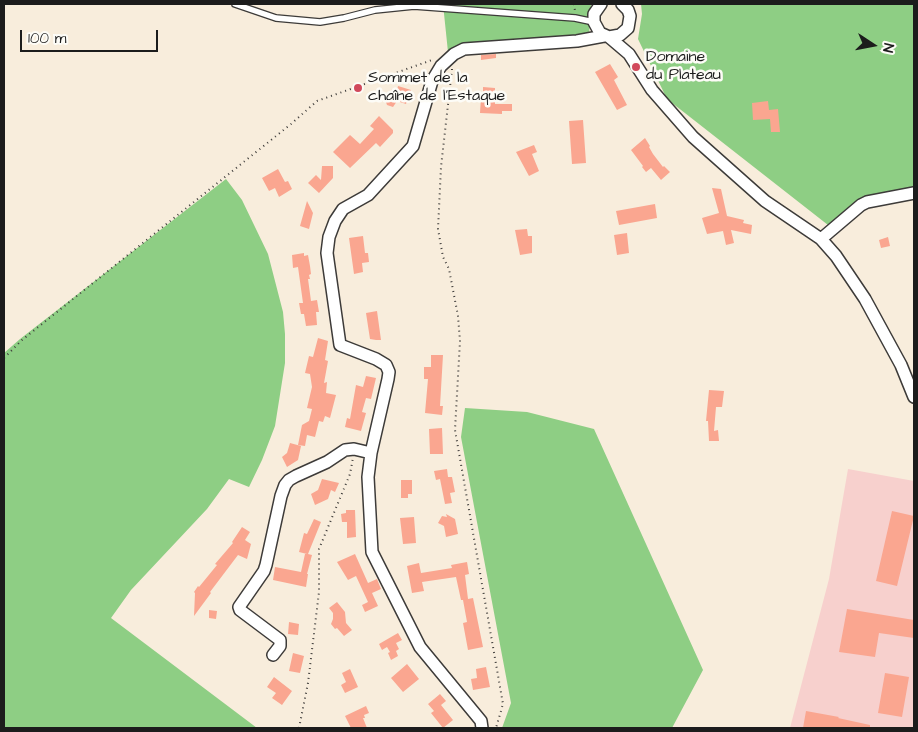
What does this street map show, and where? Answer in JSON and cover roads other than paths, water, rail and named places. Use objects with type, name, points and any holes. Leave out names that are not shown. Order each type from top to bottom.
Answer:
[{"type":"street","points":[[627,4],[630,16],[628,28],[629,54]]},
{"type":"street","points":[[595,13],[607,36],[629,54],[652,90],[693,137],[765,201],[821,239],[836,256],[865,299],[900,365],[914,397]]},
{"type":"street","points":[[586,40],[595,13]]},
{"type":"street","points":[[482,728],[481,721],[420,647],[372,552],[368,477],[371,452],[389,372],[386,365],[376,359],[340,345],[327,254],[329,237],[335,221],[343,209],[368,194],[413,146],[432,81],[442,66],[454,54],[464,50],[586,40],[620,35],[628,28]]},
{"type":"street","points":[[821,239],[867,202],[914,193]]},
{"type":"street","points":[[274,655],[280,646],[280,640],[240,610],[239,607],[264,571],[280,496],[289,480],[327,462],[345,450],[354,449],[371,452]]},
{"type":"lane","points":[[235,4],[276,18],[320,22],[375,10],[414,6],[575,18],[595,13]]},
{"type":"place","name":"Domaine du Plateau","points":[[636,67]]},
{"type":"place","name":"Sommet de la chaîne de l'Estaque","points":[[358,88]]}]
